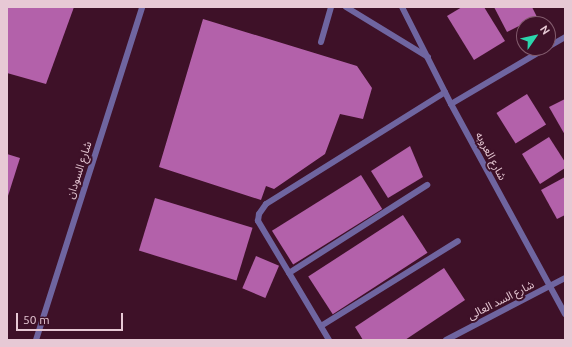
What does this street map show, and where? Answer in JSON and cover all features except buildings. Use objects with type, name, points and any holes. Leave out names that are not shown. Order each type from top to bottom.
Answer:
[{"type":"lane","name":"شارع السودان","points":[[36,340],[142,7]]},
{"type":"lane","points":[[321,42],[331,7]]},
{"type":"lane","points":[[346,7],[365,16],[429,58]]},
{"type":"lane","name":"شارع العروبه","points":[[402,7],[451,104],[565,314]]},
{"type":"lane","points":[[556,42],[565,37]]},
{"type":"lane","points":[[451,104],[532,56]]},
{"type":"lane","points":[[330,340],[258,221],[262,208],[445,92]]},
{"type":"lane","points":[[289,273],[427,185]]},
{"type":"lane","points":[[321,326],[458,241]]},
{"type":"lane","name":"شارع السد العالى","points":[[446,340],[565,278]]}]
